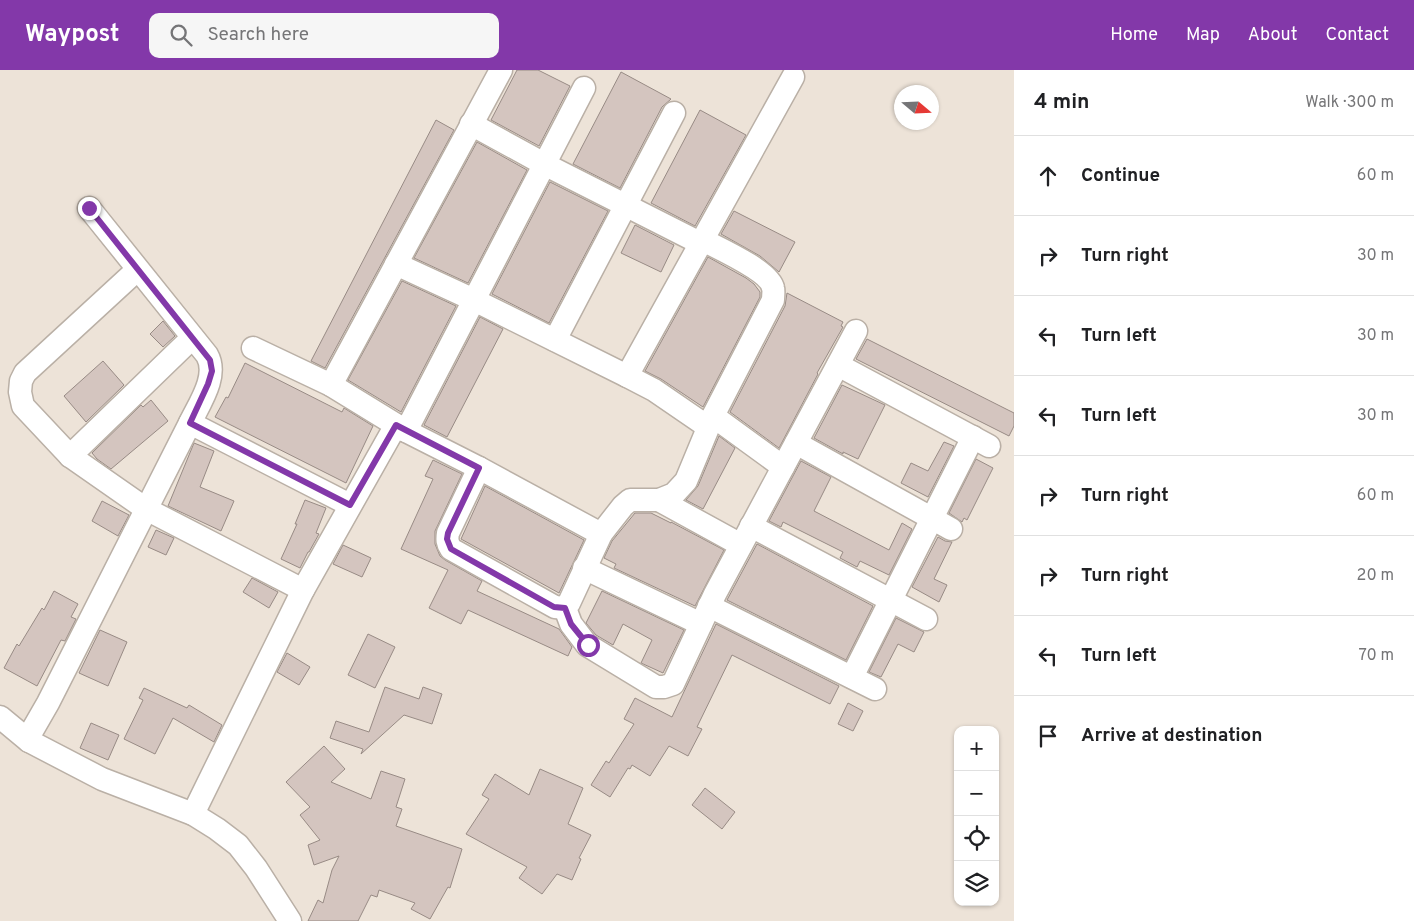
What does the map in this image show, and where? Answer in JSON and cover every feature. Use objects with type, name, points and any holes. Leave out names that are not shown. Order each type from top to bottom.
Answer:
[{"type":"street","points":[[331,385],[501,70]]},
{"type":"street","points":[[627,376],[793,77]]},
{"type":"street","points":[[193,814],[303,590],[350,505],[401,428],[474,300],[584,88]]},
{"type":"street","points":[[555,340],[674,113]]},
{"type":"street","points":[[471,124],[626,206],[762,272],[774,288],[773,300],[711,421],[686,481],[674,494],[659,500],[630,500],[622,506],[601,534],[565,608]]},
{"type":"street","points":[[29,741],[29,736],[48,703],[190,423],[212,371],[210,360],[89,208]]},
{"type":"street","points":[[396,264],[474,300],[654,390],[711,421],[783,467]]},
{"type":"street","points":[[137,270],[25,373],[21,381],[22,406],[70,456],[146,508],[303,590]]},
{"type":"street","points":[[565,608],[571,624],[588,645],[656,687],[672,684],[746,535],[856,332]]},
{"type":"street","points":[[70,456],[192,338]]},
{"type":"street","points":[[252,348],[331,385],[401,428],[601,534]]},
{"type":"street","points":[[838,365],[981,442],[941,524],[891,599],[852,677]]},
{"type":"street","points":[[190,423],[350,505]]},
{"type":"street","points":[[796,443],[941,524]]},
{"type":"street","points":[[479,468],[448,533],[448,544],[451,549],[554,607],[565,608]]},
{"type":"street","points":[[659,500],[746,535],[891,599],[926,619]]},
{"type":"street","points":[[584,568],[705,615],[852,677],[875,689]]},
{"type":"street","points":[[0,717],[29,741],[102,780],[193,814],[238,845],[256,868],[290,921]]},
{"type":"building","points":[[517,70],[538,70],[570,86],[539,146],[491,120]]},
{"type":"building","points":[[621,72],[671,99],[662,107],[620,188],[573,164]]},
{"type":"building","points":[[700,110],[746,135],[695,226],[651,203]]},
{"type":"building","points":[[436,120],[454,130],[325,368],[311,361]]},
{"type":"building","points":[[477,142],[527,170],[468,283],[414,258]]},
{"type":"building","points":[[550,182],[608,211],[549,323],[492,294]]},
{"type":"building","points":[[734,211],[795,242],[779,272],[760,256],[721,234]]},
{"type":"building","points":[[635,225],[674,245],[661,272],[621,253]]},
{"type":"building","points":[[708,257],[754,284],[760,292],[760,297],[703,407],[661,379],[645,371]]},
{"type":"building","points":[[402,281],[456,306],[401,412],[348,380]]},
{"type":"building","points":[[787,293],[843,322],[841,326],[843,327],[779,448],[730,412],[785,306]]},
{"type":"building","points":[[480,317],[503,329],[447,437],[424,425]]},
{"type":"building","points":[[163,321],[175,336],[163,347],[150,334]]},
{"type":"building","points":[[867,339],[1014,413],[1014,426],[1009,436],[856,359]]},
{"type":"building","points":[[103,361],[124,385],[86,422],[64,396]]},
{"type":"building","points":[[245,363],[342,412],[344,408],[373,426],[346,483],[215,417],[226,397],[228,398]]},
{"type":"building","points":[[842,385],[885,405],[858,459],[843,452],[843,454],[814,438]]},
{"type":"building","points":[[151,400],[168,421],[111,469],[97,459],[92,453],[141,405],[143,407]]},
{"type":"building","points":[[719,436],[735,448],[703,509],[686,500],[698,486]]},
{"type":"building","points":[[944,442],[954,446],[928,497],[901,483],[911,463],[928,471]]},
{"type":"building","points":[[194,443],[214,451],[200,487],[234,501],[221,531],[168,506]]},
{"type":"building","points":[[976,459],[993,468],[967,520],[964,518],[962,522],[949,513]]},
{"type":"building","points":[[433,460],[462,474],[435,531],[435,544],[440,556],[482,581],[477,591],[559,629],[572,647],[568,656],[468,610],[461,624],[429,608],[448,570],[401,549],[433,479],[425,476]]},
{"type":"building","points":[[801,461],[831,477],[814,511],[889,550],[902,523],[912,529],[889,575],[860,561],[857,567],[840,558],[843,552],[783,522],[781,527],[769,521]]},
{"type":"building","points":[[485,486],[584,540],[559,593],[461,539]]},
{"type":"building","points":[[305,500],[326,508],[316,533],[319,534],[300,568],[281,559],[297,524],[295,524]]},
{"type":"building","points":[[102,501],[129,515],[118,536],[92,521]]},
{"type":"building","points":[[635,513],[651,513],[724,550],[695,606],[614,568],[616,564],[604,558],[612,541]]},
{"type":"building","points":[[156,530],[174,538],[166,555],[148,547]]},
{"type":"building","points":[[938,537],[952,542],[934,579],[947,585],[939,602],[912,587]]},
{"type":"building","points":[[757,544],[873,606],[846,660],[727,600]]},
{"type":"building","points":[[343,545],[371,558],[362,577],[333,564]]},
{"type":"building","points":[[252,578],[278,592],[269,608],[243,592]]},
{"type":"building","points":[[54,591],[78,604],[71,617],[76,619],[65,641],[61,640],[37,686],[4,668],[17,644],[19,646],[42,608],[44,610]]},
{"type":"building","points":[[602,591],[684,630],[663,673],[641,663],[652,640],[623,624],[613,645],[596,635],[586,623]]},
{"type":"building","points":[[896,618],[924,632],[914,652],[898,644],[881,677],[869,672]]},
{"type":"building","points":[[716,624],[839,686],[830,704],[732,655],[697,727],[702,729],[688,756],[669,746],[650,776],[632,765],[630,769],[628,768],[610,797],[591,785],[606,761],[609,763],[634,724],[624,719],[635,698],[672,717]]},
{"type":"building","points":[[100,630],[127,642],[108,686],[79,673]]},
{"type":"building","points":[[368,634],[395,647],[375,688],[348,675]]},
{"type":"building","points":[[287,653],[310,667],[299,685],[277,672]]},
{"type":"building","points":[[385,687],[419,699],[423,687],[442,694],[432,724],[404,715],[361,754],[363,749],[330,738],[336,721],[369,732]]},
{"type":"building","points":[[144,688],[187,708],[189,705],[222,725],[214,742],[173,718],[155,754],[124,739],[143,700],[139,698]]},
{"type":"building","points":[[848,703],[863,711],[853,731],[838,724]]},
{"type":"building","points":[[91,723],[119,735],[108,760],[80,748]]},
{"type":"building","points":[[324,746],[345,769],[331,782],[371,799],[381,771],[405,779],[396,807],[402,809],[396,826],[462,849],[450,888],[448,887],[430,919],[411,909],[415,903],[379,890],[377,897],[371,895],[358,921],[308,921],[318,900],[323,903],[332,870],[339,856],[314,865],[308,845],[320,840],[300,815],[310,807],[286,782]]},
{"type":"building","points":[[540,769],[583,788],[568,824],[591,835],[579,858],[581,859],[572,880],[557,874],[542,894],[519,878],[527,867],[466,834],[489,799],[482,795],[495,774],[529,795]]},
{"type":"building","points":[[705,788],[735,812],[722,829],[692,805]]},
{"type":"route","points":[[89,208],[210,360],[212,371],[208,384],[190,423],[350,505],[396,425],[479,468],[448,533],[447,539],[451,549],[554,607],[565,608],[571,624],[588,645]]}]
